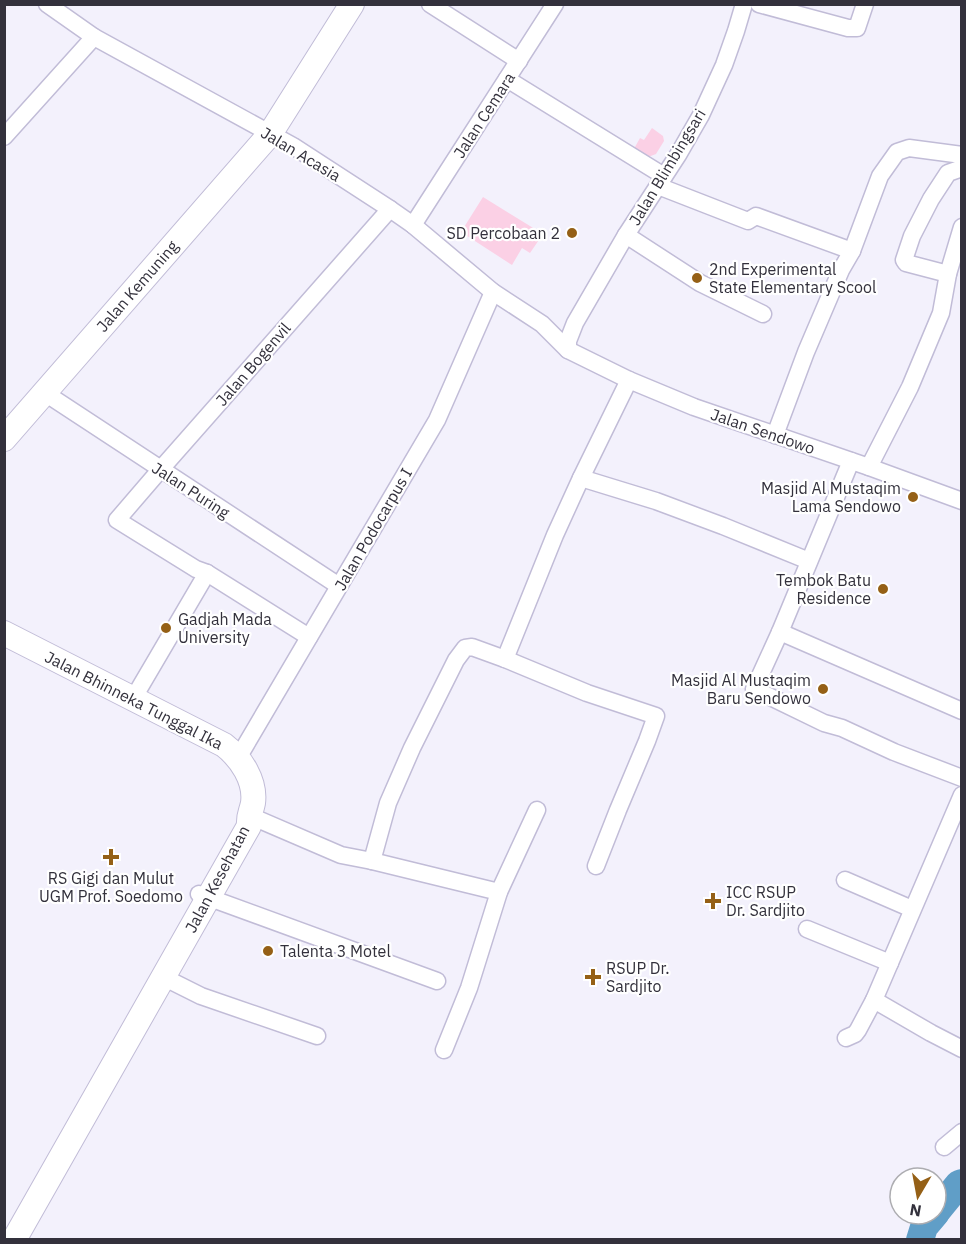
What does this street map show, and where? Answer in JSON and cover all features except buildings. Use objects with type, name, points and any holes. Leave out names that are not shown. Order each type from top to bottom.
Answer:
[{"type":"street","name":"Jalan Acasia","points":[[47,4],[94,37],[292,146],[390,209],[413,225],[493,292],[542,324],[568,350]]},
{"type":"street","name":"Jalan Kemuning","points":[[6,434],[45,393],[270,134],[352,4]]},
{"type":"street","points":[[430,4],[519,61]]},
{"type":"street","name":"Jalan Cemara","points":[[413,225],[555,4]]},
{"type":"street","name":"Jalan Blimbingsari","points":[[568,350],[568,341],[575,323],[626,235],[701,115],[730,49],[744,4]]},
{"type":"street","points":[[759,4],[848,28],[858,26],[865,4]]},
{"type":"street","points":[[4,137],[94,37]]},
{"type":"street","points":[[507,79],[661,181],[748,221],[756,216],[852,251]]},
{"type":"street","points":[[775,435],[818,324],[841,270],[852,251],[880,176],[897,152],[909,148],[961,162]]},
{"type":"street","points":[[948,274],[906,263],[904,260],[912,236],[931,199],[948,173],[961,162]]},
{"type":"street","name":"Jalan Bogenvil","points":[[207,573],[196,569],[117,520],[390,209]]},
{"type":"street","points":[[869,467],[910,387],[941,313],[948,274],[962,227]]},
{"type":"street","points":[[626,235],[700,283],[764,314]]},
{"type":"street","name":"Jalan Podocarpus I","points":[[238,758],[436,420],[493,292]]},
{"type":"street","points":[[542,324],[558,328],[575,323]]},
{"type":"street","name":"Jalan Sendowo","points":[[568,350],[629,380],[694,407],[962,501]]},
{"type":"street","points":[[505,659],[555,535],[629,380]]},
{"type":"street","name":"Jalan Puring","points":[[45,393],[339,586]]},
{"type":"street","points":[[851,461],[754,689],[824,723],[842,728],[894,752],[962,778]]},
{"type":"street","points":[[581,478],[701,517],[809,561]]},
{"type":"street","points":[[133,699],[207,573],[309,637]]},
{"type":"street","points":[[780,632],[962,711]]},
{"type":"street","name":"Jalan Bhinneka Tunggal Ika","points":[[4,633],[224,745],[238,758],[247,773],[252,789],[253,804],[249,815]]},
{"type":"street","points":[[372,861],[388,803],[408,757],[460,653],[465,648],[472,647],[587,693],[656,716],[596,866]]},
{"type":"street","points":[[846,1038],[858,1030],[874,1000],[962,795]]},
{"type":"street","points":[[444,1050],[469,988],[500,892],[537,810]]},
{"type":"street","points":[[249,815],[341,855],[500,892]]},
{"type":"street","name":"Jalan Kesehatan","points":[[4,1235],[69,1132],[204,896],[249,826],[249,815]]},
{"type":"street","points":[[845,880],[912,909]]},
{"type":"street","points":[[204,896],[437,981]]},
{"type":"street","points":[[807,928],[890,963]]},
{"type":"street","name":"Jalan Kesehatan","points":[[113,1055],[164,977],[185,929]]},
{"type":"street","points":[[164,977],[201,996],[316,1036]]},
{"type":"street","points":[[874,1000],[962,1049]]},
{"type":"street","name":"Jalan Kesehatan","points":[[14,1239],[69,1132]]},
{"type":"street","points":[[944,1147],[962,1132]]},
{"type":"shaded area","points":[[652,128],[663,136],[664,141],[656,154],[648,157],[635,147],[640,138],[644,140]]},
{"type":"shaded area","points":[[483,197],[543,234],[530,253],[522,248],[512,265],[461,232]]},
{"type":"waterway","points":[[948,1197],[962,1183]]},
{"type":"waterway","points":[[920,1240],[925,1226]]},
{"type":"place","name":"SD Percobaan 2","points":[[572,233]]},
{"type":"place","name":"2nd Experimental State Elementary Scool","points":[[697,278]]},
{"type":"place","name":"Masjid Al Mustaqim Lama Sendowo","points":[[913,497]]},
{"type":"place","name":"Tembok Batu Residence","points":[[883,589]]},
{"type":"place","name":"Gadjah Mada University","points":[[166,628]]},
{"type":"place","name":"Masjid Al Mustaqim Baru Sendowo","points":[[823,689]]},
{"type":"place","name":"RS Gigi dan Mulut UGM Prof. Soedomo","points":[[111,857]]},
{"type":"place","name":"ICC RSUP Dr. Sardjito","points":[[713,901]]},
{"type":"place","name":"Talenta 3 Motel","points":[[268,951]]},
{"type":"place","name":"RSUP Dr. Sardjito","points":[[593,977]]}]
